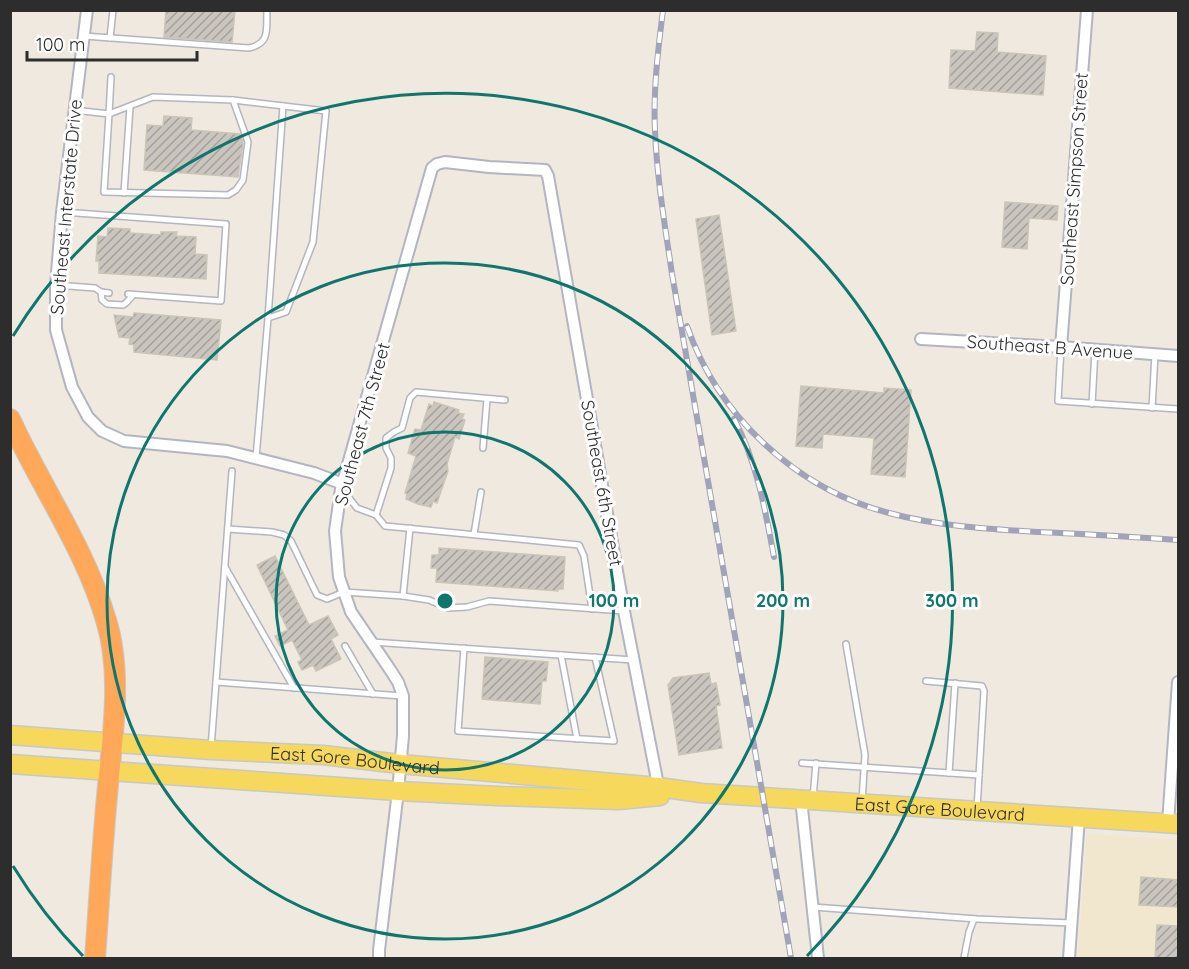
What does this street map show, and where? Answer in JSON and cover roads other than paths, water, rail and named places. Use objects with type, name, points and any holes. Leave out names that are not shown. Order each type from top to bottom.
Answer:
[{"type":"highway","points":[[10,419],[90,575],[107,622],[115,688],[95,958]]},
{"type":"main road","name":"East Gore Boulevard","points":[[10,735],[211,750],[323,755],[659,792],[807,799],[1173,823]]},
{"type":"main road","points":[[209,778],[211,750]]},
{"type":"main road","name":"East Gore Boulevard","points":[[10,764],[498,796],[618,800],[659,792]]},
{"type":"street","name":"Southeast Interstate Drive","points":[[87,10],[62,212],[56,285],[56,330],[72,387],[88,417],[102,431],[124,441],[227,451],[314,473],[342,486]]},
{"type":"street","name":"Southeast Simpson Street","points":[[1061,347],[1087,10]]},
{"type":"street","name":"Southeast 6th Street","points":[[445,162],[545,170],[548,176],[624,611],[659,792]]},
{"type":"street","name":"Southeast 7th Street","points":[[404,696],[398,682],[351,612],[339,577],[335,531],[342,486],[432,168],[436,164],[445,162]]},
{"type":"street","name":"Southeast B Avenue","points":[[921,339],[1179,356]]},
{"type":"street","points":[[1173,823],[1179,682]]},
{"type":"street","points":[[379,958],[398,791],[404,696]]},
{"type":"street","points":[[807,799],[812,907],[818,958]]},
{"type":"street","points":[[1069,958],[1079,817]]},
{"type":"lane","points":[[110,38],[113,10]]},
{"type":"lane","points":[[84,36],[249,48],[259,46],[265,38],[267,10]]},
{"type":"lane","points":[[111,77],[104,192],[228,195],[236,190],[243,180],[248,142],[233,100]]},
{"type":"lane","points":[[74,110],[109,114],[153,97],[233,100],[326,111],[313,242],[286,312],[268,318]]},
{"type":"lane","points":[[256,458],[283,105]]},
{"type":"lane","points":[[124,193],[130,107]]},
{"type":"lane","points":[[62,212],[226,224],[221,301],[131,295],[123,305],[107,304],[102,300],[101,292]]},
{"type":"lane","points":[[56,285],[95,288],[109,293]]},
{"type":"lane","points":[[1061,347],[1058,401],[1179,409]]},
{"type":"lane","points":[[1092,404],[1095,350]]},
{"type":"lane","points":[[1152,408],[1155,354]]},
{"type":"lane","points":[[376,515],[391,468],[386,438],[402,428],[410,398],[416,392],[505,400]]},
{"type":"lane","points":[[483,448],[487,399]]},
{"type":"lane","points":[[211,750],[232,471]]},
{"type":"lane","points":[[342,486],[357,508],[376,515],[385,526],[579,545],[584,556],[592,609]]},
{"type":"lane","points":[[474,534],[481,492]]},
{"type":"lane","points":[[403,596],[410,528]]},
{"type":"lane","points":[[228,529],[284,535],[291,541],[317,595],[327,599],[344,592],[429,600],[448,608],[489,602],[624,611]]},
{"type":"lane","points":[[225,566],[294,688]]},
{"type":"lane","points":[[370,642],[633,660]]},
{"type":"lane","points":[[846,645],[865,755],[862,803]]},
{"type":"lane","points":[[345,646],[373,694]]},
{"type":"lane","points":[[464,648],[458,731],[614,741],[595,657]]},
{"type":"lane","points":[[561,655],[578,738]]},
{"type":"lane","points":[[926,681],[978,685],[982,686],[984,691],[976,810]]},
{"type":"lane","points":[[216,682],[404,696]]},
{"type":"lane","points":[[949,773],[955,683]]},
{"type":"lane","points":[[802,763],[979,775]]},
{"type":"lane","points":[[807,799],[816,764]]},
{"type":"lane","points":[[812,907],[974,919],[1072,923]]},
{"type":"lane","points":[[964,958],[964,950],[974,919]]},
{"type":"railway","points":[[663,10],[655,101],[656,149],[662,202],[672,274],[791,958]]},
{"type":"railway","points":[[687,326],[701,359],[719,390],[740,418],[792,467],[855,502],[889,513],[963,526],[1178,540]]},
{"type":"railway","points":[[734,419],[754,469],[774,557]]}]
